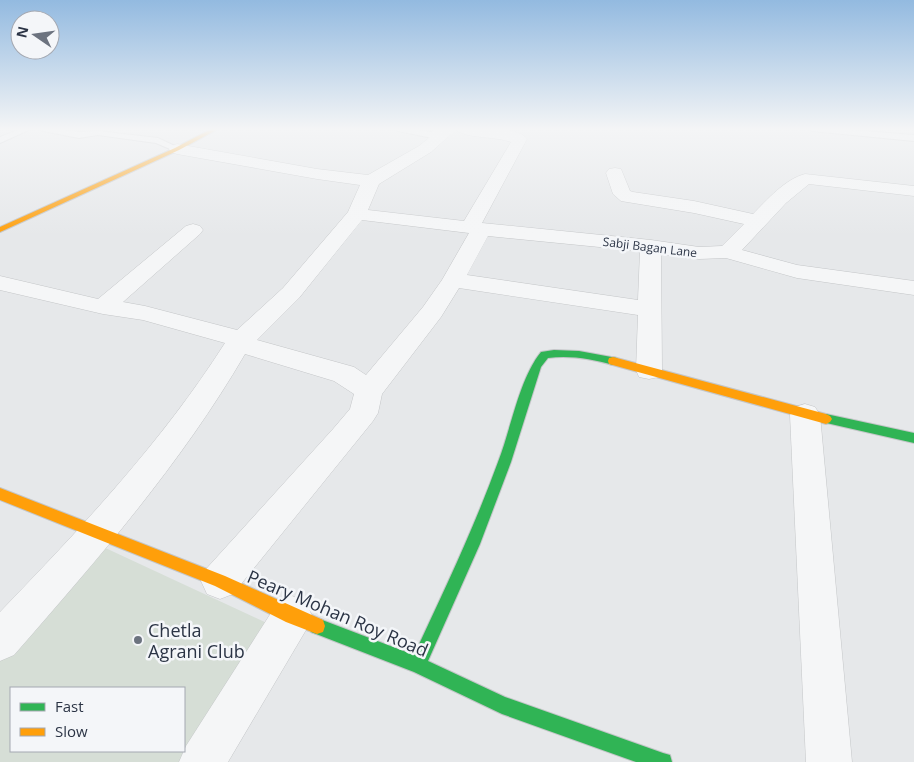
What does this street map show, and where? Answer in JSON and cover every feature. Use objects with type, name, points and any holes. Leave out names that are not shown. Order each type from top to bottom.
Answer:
[{"type":"street","points":[[0,230],[143,165]]},
{"type":"street","points":[[264,165],[317,174],[371,180],[398,165]]},
{"type":"street","points":[[220,581],[363,413],[369,391],[432,312],[453,280],[508,165]]},
{"type":"street","points":[[615,173],[622,194],[628,197],[757,220]]},
{"type":"street","points":[[914,191],[805,179],[779,199],[728,252],[759,264],[789,271],[914,288]]},
{"type":"street","points":[[0,641],[99,534],[208,393],[241,342],[291,293],[357,214],[371,180]]},
{"type":"street","name":"Sabji Bagan Lane","points":[[357,214],[651,246],[699,254],[728,252]]},
{"type":"street","points":[[102,307],[192,230]]},
{"type":"street","points":[[648,370],[651,246]]},
{"type":"street","points":[[453,280],[650,309]]},
{"type":"street","points":[[0,283],[102,307],[145,313],[344,374],[369,391]]},
{"type":"street","points":[[418,665],[473,544],[505,462],[536,366],[545,354],[564,352],[590,355],[784,407],[805,415],[914,438]]},
{"type":"street","points":[[805,415],[829,762]]},
{"type":"street","name":"Peary Mohan Roy Road","points":[[0,494],[220,581],[292,616],[418,665],[502,705],[663,762]]},
{"type":"street","points":[[202,762],[292,616]]},
{"type":"shaded area","name":"Chetla Agrani Club","points":[[99,545],[271,625],[185,762],[0,762],[0,655]]},
{"type":"traffic: fast","points":[[418,665],[473,544],[505,462],[536,366],[545,355],[562,353],[579,354],[613,361]]},
{"type":"traffic: fast","points":[[826,419],[914,438]]},
{"type":"traffic: fast","points":[[317,626],[418,665],[502,705],[663,762]]},
{"type":"traffic: slow","points":[[0,230],[143,165]]},
{"type":"traffic: slow","points":[[613,361],[826,419]]},
{"type":"traffic: slow","points":[[0,494],[220,581],[317,626]]},
{"type":"place","name":"Chetla Agrani Club","points":[[138,640]]}]
